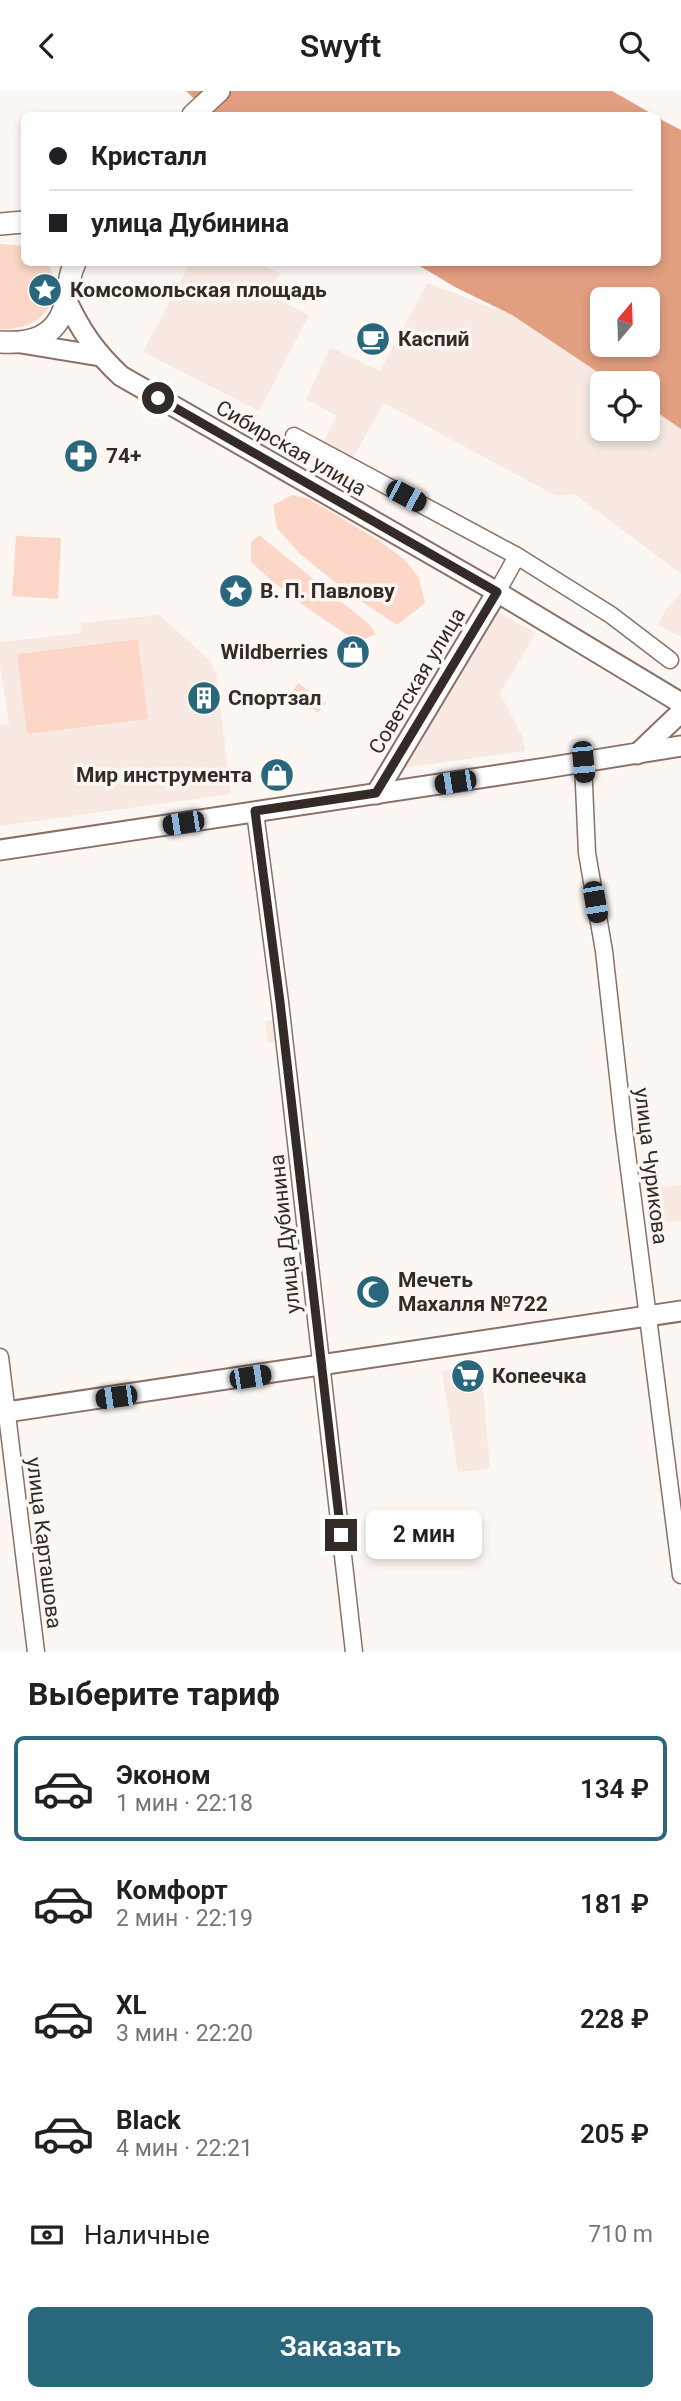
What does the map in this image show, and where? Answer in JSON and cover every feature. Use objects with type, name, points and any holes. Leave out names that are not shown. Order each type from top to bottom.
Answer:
[{"type":"main road","points":[[196,112],[219,91]]},
{"type":"main road","points":[[10,343],[40,337],[52,327],[62,313],[66,299],[69,267]]},
{"type":"street","name":"Сибирская улица","points":[[66,299],[79,327],[100,356],[121,376],[497,592],[681,703]]},
{"type":"street","points":[[10,343],[100,356]]},
{"type":"street","points":[[294,436],[517,556],[611,615],[670,660]]},
{"type":"street","points":[[497,592],[517,556]]},
{"type":"street","name":"Советская улица","points":[[376,793],[497,592]]},
{"type":"street","points":[[636,754],[681,712]]},
{"type":"street","points":[[0,850],[681,746]]},
{"type":"street","name":"улица Чурикова","points":[[583,762],[587,853],[604,951],[681,1575]]},
{"type":"street","name":"улица Дубинина","points":[[255,811],[280,1002],[354,1652]]},
{"type":"street","points":[[3,1413],[681,1311]]},
{"type":"street","name":"улица Карташова","points":[[0,1357],[3,1413],[36,1652]]},
{"type":"shaded area","points":[[186,91],[612,91],[649,112],[209,112]]},
{"type":"shaded area","points":[[661,120],[681,130],[681,429],[660,414],[660,371],[596,371],[512,315],[420,266],[661,266]]},
{"type":"shaded area","points":[[0,244],[21,246],[21,266],[49,266],[53,277],[52,301],[38,319],[27,325],[0,329]]},
{"type":"shaded area","points":[[188,266],[265,266],[280,273],[269,295],[309,315],[259,411],[143,352]]},
{"type":"shaded area","points":[[427,283],[512,315],[596,371],[590,371],[590,441],[660,441],[660,414],[681,429],[681,574],[574,494],[556,496],[384,403],[351,462],[321,445],[337,416],[306,399],[330,347],[380,371]]},
{"type":"shaded area","points":[[292,495],[309,499],[378,540],[405,560],[419,578],[425,603],[397,625],[350,594],[300,554],[277,528],[273,505]]},
{"type":"shaded area","points":[[259,535],[370,625],[376,634],[358,642],[276,584],[251,562],[251,542]]},
{"type":"shaded area","points":[[16,536],[61,538],[58,599],[12,596]]},
{"type":"shaded area","points":[[681,592],[681,637],[658,625]]},
{"type":"shaded area","points":[[494,610],[536,633],[500,693],[523,738],[525,751],[396,769]]},
{"type":"shaded area","points":[[160,615],[211,662],[216,672],[231,794],[0,826],[0,725],[9,724],[0,665],[0,642],[81,633],[80,623]]},
{"type":"shaded area","points":[[138,639],[148,719],[27,734],[17,654]]},
{"type":"shaded area","points":[[298,683],[326,703],[318,713],[291,694]]},
{"type":"shaded area","points":[[276,1020],[279,1042],[268,1043],[265,1021]]},
{"type":"shaded area","points":[[681,1185],[681,1221],[657,1223],[653,1188]]},
{"type":"shaded area","points":[[481,1365],[490,1469],[458,1472],[442,1371]]},
{"type":"place","name":"Комсомольская площадь","points":[[45,290]]},
{"type":"place","name":"Каспий","points":[[373,339]]},
{"type":"place","name":"74+","points":[[81,456]]},
{"type":"place","name":"В. П. Павлову","points":[[236,591]]},
{"type":"place","name":"Wildberries","points":[[353,652]]},
{"type":"place","name":"Спортзал","points":[[204,698]]},
{"type":"place","name":"Мир инструмента","points":[[277,775]]},
{"type":"place","name":"Мечеть Махалля №722","points":[[373,1292]]},
{"type":"place","name":"Копеечка","points":[[468,1376]]},
{"type":"route","points":[[158,398],[497,592],[376,793],[255,811],[280,1002],[341,1535]]}]
